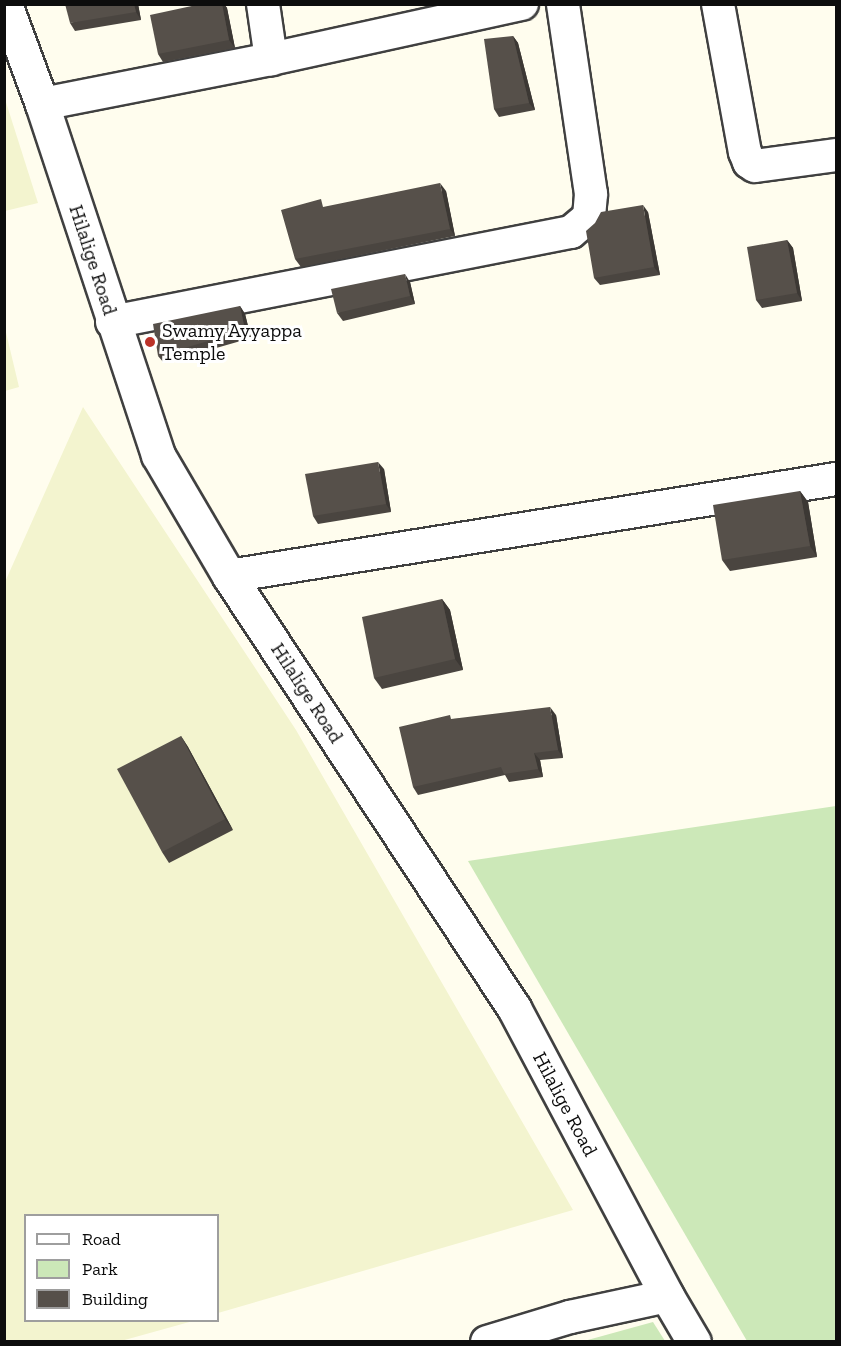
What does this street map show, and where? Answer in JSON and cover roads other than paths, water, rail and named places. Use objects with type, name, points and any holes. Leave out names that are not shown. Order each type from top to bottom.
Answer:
[{"type":"street","name":"Hilalige Road","points":[[5,4],[42,104],[158,455],[229,576],[514,1008],[667,1296],[694,1341]]},
{"type":"street","points":[[263,4],[271,59]]},
{"type":"street","points":[[42,104],[271,59],[409,16],[522,4]]},
{"type":"street","points":[[112,321],[571,232],[589,217],[591,194],[563,4]]},
{"type":"street","points":[[718,4],[745,152],[749,162],[755,166],[837,154]]},
{"type":"street","points":[[229,576],[837,479]]},
{"type":"street","points":[[487,1341],[570,1317],[667,1296]]},
{"type":"place","name":"Swamy Ayyappa Temple","points":[[150,342]]}]
